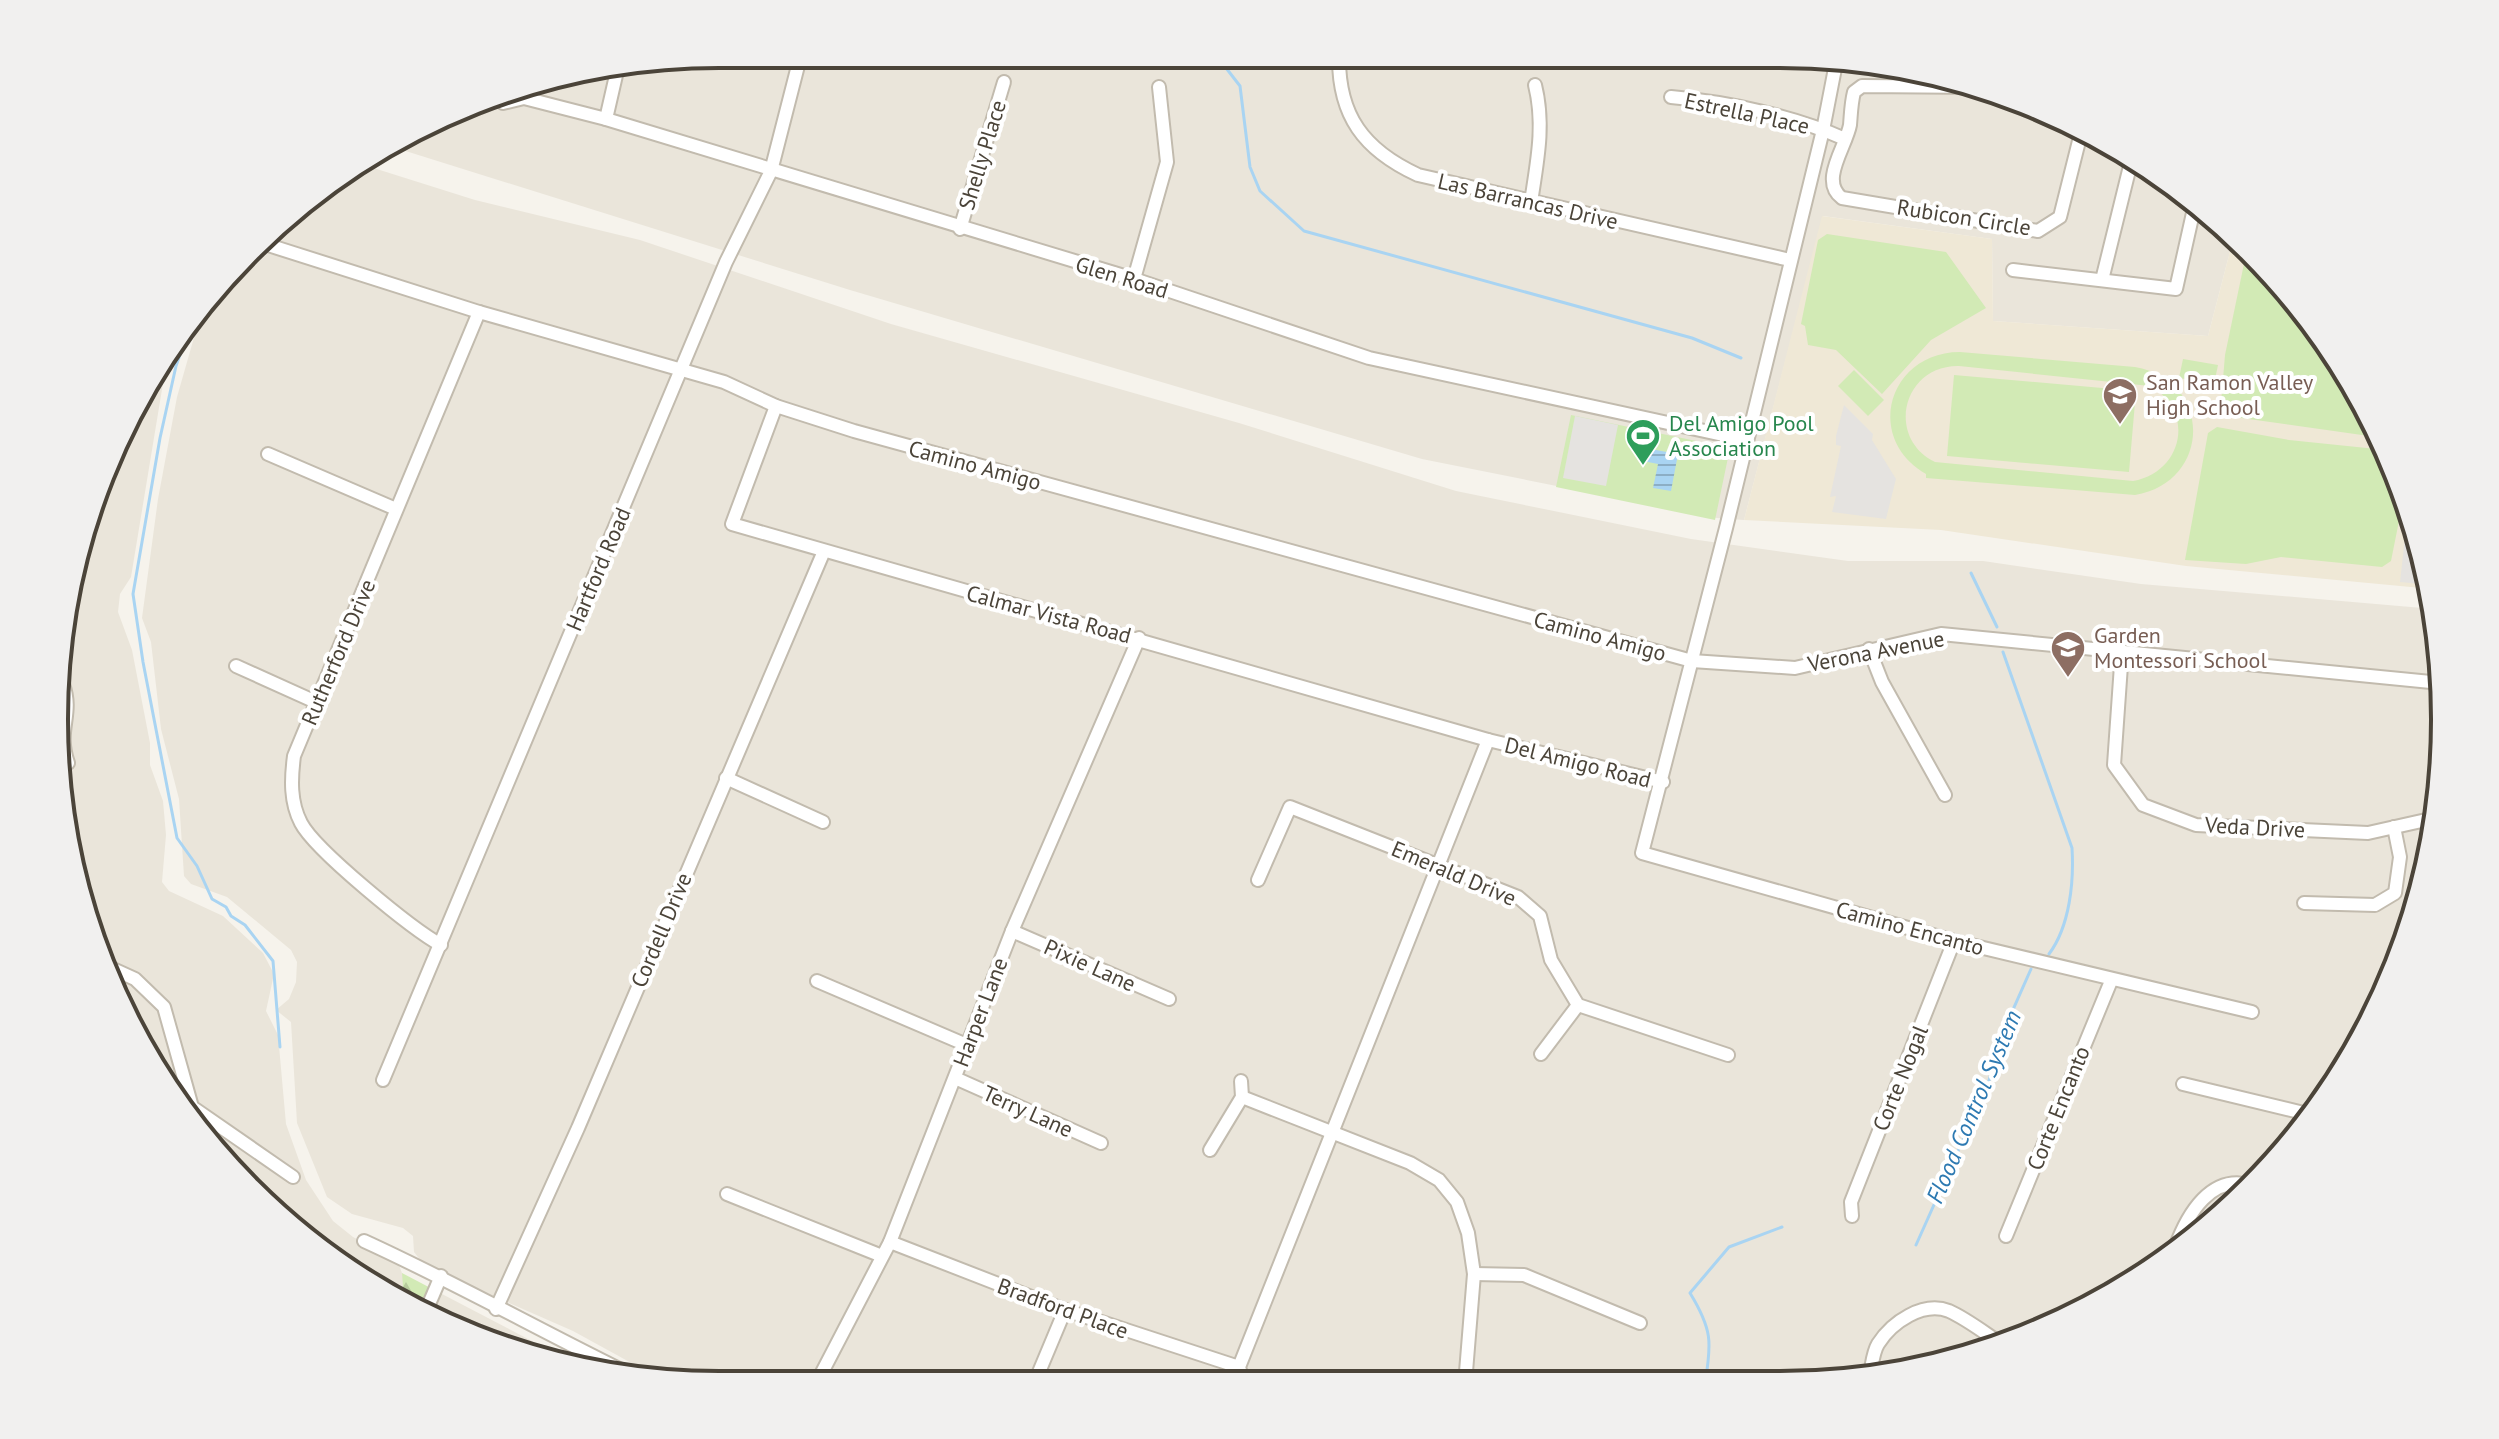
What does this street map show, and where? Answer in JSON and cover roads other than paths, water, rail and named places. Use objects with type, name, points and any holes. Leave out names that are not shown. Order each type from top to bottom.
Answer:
[{"type":"street","name":"Hartford Road","points":[[383,1080],[726,262],[771,171],[797,68]]},
{"type":"street","name":"Las Barrancas Drive","points":[[1341,68],[1349,114],[1369,144],[1387,161],[1418,175],[1790,260]]},
{"type":"street","name":"Del Amigo Road","points":[[1239,1367],[1488,740],[1663,782],[1823,130],[1835,70]]},
{"type":"street","points":[[606,119],[616,77]]},
{"type":"street","name":"Shelly Place","points":[[960,229],[1004,82]]},
{"type":"street","points":[[1531,202],[1541,136],[1541,110],[1535,85]]},
{"type":"street","name":"Rubicon Circle","points":[[1932,87],[1862,86],[1854,92],[1832,183],[1835,193],[1842,198],[2038,231],[2060,217],[2079,141]]},
{"type":"street","points":[[1134,279],[1167,162],[1159,87]]},
{"type":"street","name":"Estrella Place","points":[[1671,97],[1706,100],[1823,130]]},
{"type":"street","name":"Glen Road","points":[[525,98],[606,119],[960,229],[1134,279],[1369,358],[1746,440]]},
{"type":"street","points":[[1823,130],[1845,139]]},
{"type":"street","points":[[2102,280],[2129,170]]},
{"type":"street","points":[[2013,270],[2176,289],[2192,216]]},
{"type":"street","name":"Camino Amigo","points":[[272,246],[479,312],[724,382],[776,406],[854,431],[1692,661]]},
{"type":"street","name":"Rutherford Drive","points":[[441,945],[418,933],[319,845],[301,824],[291,779],[294,756],[479,312]]},
{"type":"street","name":"Calmar Vista Road","points":[[776,406],[732,524],[1488,740]]},
{"type":"street","points":[[268,454],[396,509]]},
{"type":"street","name":"Cordell Drive","points":[[496,1309],[824,551]]},
{"type":"street","name":"Verona Avenue","points":[[1692,661],[1795,668],[1941,634],[2430,682]]},
{"type":"street","name":"Harper Lane","points":[[823,1371],[890,1242],[1012,931],[1139,638]]},
{"type":"street","points":[[1869,649],[1882,682],[1945,795]]},
{"type":"street","name":"Veda Drive","points":[[2122,651],[2114,765],[2143,805],[2196,825],[2368,833],[2422,821]]},
{"type":"street","points":[[236,666],[318,703]]},
{"type":"street","points":[[726,778],[823,822]]},
{"type":"street","name":"Camino Encanto","points":[[1663,782],[1642,853],[1954,941],[2111,981],[2252,1012]]},
{"type":"street","name":"Emerald Drive","points":[[1258,880],[1290,807],[1438,864],[1518,897],[1540,916],[1551,960],[1578,1005]]},
{"type":"street","points":[[2304,903],[2375,905],[2395,893],[2400,857],[2394,827]]},
{"type":"street","name":"Pixie Lane","points":[[1012,931],[1169,999]]},
{"type":"street","name":"Corte Nogal","points":[[1852,1216],[1851,1202],[1954,941]]},
{"type":"street","points":[[119,972],[135,979],[164,1007],[186,1092]]},
{"type":"street","points":[[817,981],[969,1046]]},
{"type":"street","name":"Corte Encanto","points":[[2006,1236],[2111,981]]},
{"type":"street","points":[[1541,1054],[1578,1005],[1728,1055]]},
{"type":"street","name":"Terry Lane","points":[[955,1078],[1101,1143]]},
{"type":"street","points":[[1210,1150],[1242,1097],[1241,1081]]},
{"type":"street","points":[[2183,1084],[2299,1112]]},
{"type":"street","points":[[1242,1097],[1410,1163],[1439,1180],[1457,1202],[1468,1233],[1474,1274],[1466,1371]]},
{"type":"street","points":[[206,1119],[293,1177]]},
{"type":"street","points":[[2181,1232],[2185,1220],[2204,1195],[2225,1185],[2234,1185]]},
{"type":"street","points":[[727,1194],[882,1256]]},
{"type":"street","points":[[364,1241],[441,1276],[496,1309],[598,1359]]},
{"type":"street","name":"Bradford Place","points":[[890,1242],[1065,1310],[1239,1367]]},
{"type":"street","points":[[1474,1274],[1524,1275],[1640,1323]]},
{"type":"street","points":[[429,1303],[441,1276]]},
{"type":"street","points":[[1872,1364],[1876,1346],[1916,1312],[1934,1308],[1949,1311],[1989,1336]]},
{"type":"street","points":[[1039,1371],[1065,1310]]},
{"type":"street","points":[[1239,1367],[1240,1371]]},
{"type":"water","points":[[1645,448],[1678,454],[1671,491],[1653,488],[1658,464],[1643,461]]},
{"type":"waterway","points":[[1226,68],[1240,86],[1250,167],[1260,191],[1304,231],[1692,338],[1741,358]]},
{"type":"waterway","points":[[180,356],[160,438],[133,594],[177,838],[197,866],[212,899],[245,925],[273,961],[280,1047]]},
{"type":"waterway","name":"Flood Control System","points":[[1971,573],[1997,627]]},
{"type":"waterway","name":"Flood Control System","points":[[2003,652],[2072,848],[2066,917],[2049,954]]},
{"type":"waterway","name":"Flood Control System","points":[[1916,1245],[1988,1084],[2004,1030],[2031,969]]},
{"type":"waterway","points":[[1707,1371],[1709,1357],[1706,1326],[1690,1293],[1729,1247],[1782,1227]]},
{"type":"place","name":"San Ramon Valley High School","points":[[2120,426]]},
{"type":"place","name":"Del Amigo Pool Association","points":[[1643,467]]},
{"type":"place","name":"Garden Montessori School","points":[[2068,679]]}]
